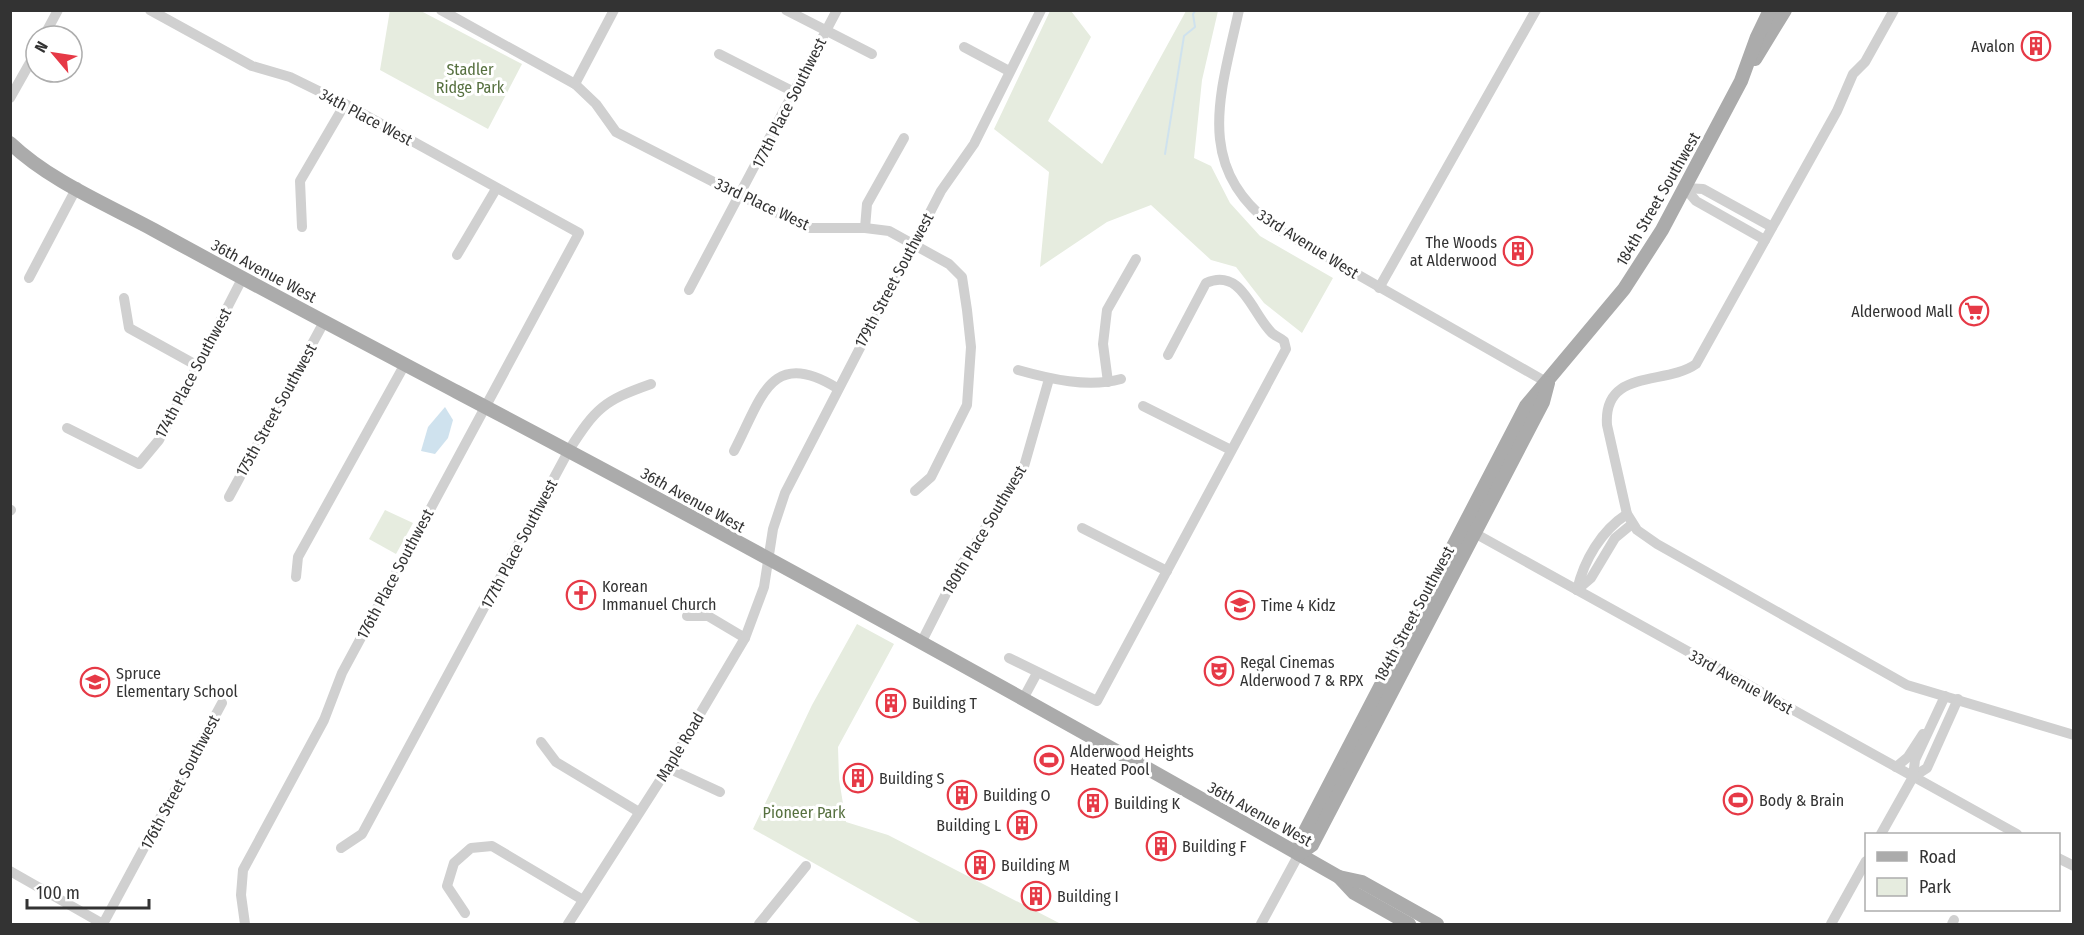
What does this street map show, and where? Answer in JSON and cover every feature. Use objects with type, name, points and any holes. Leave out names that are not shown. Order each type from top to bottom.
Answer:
[{"type":"main road","name":"184th Street Southwest","points":[[1742,81],[1757,37],[1770,10]]},
{"type":"main road","name":"184th Street Southwest","points":[[1299,854],[1312,845],[1418,641],[1526,406],[1548,383],[1624,289],[1685,188],[1742,81],[1785,10]]},
{"type":"main road","name":"36th Avenue West","points":[[10,143],[28,158],[76,188],[242,279],[569,450],[1023,699],[1339,877],[1354,893],[1409,924]]},
{"type":"main road","name":"36th Avenue West","points":[[10,153],[28,158]]},
{"type":"main road","name":"184th Street Southwest","points":[[1299,854],[1301,839],[1370,707],[1470,530]]},
{"type":"main road","points":[[1357,760],[1360,740],[1371,717],[1370,707],[1379,703],[1410,646],[1418,641]]},
{"type":"main road","name":"36th Avenue West","points":[[1339,877],[1362,882],[1437,924]]},
{"type":"street","points":[[50,24],[58,10]]},
{"type":"street","name":"34th Place West","points":[[150,10],[252,66],[290,77],[345,104],[579,233]]},
{"type":"street","name":"33rd Place West","points":[[441,10],[575,84],[596,104],[616,132],[741,196],[810,228],[865,228],[890,231],[914,242],[949,264],[962,277],[971,346],[966,405],[931,477],[915,491]]},
{"type":"street","points":[[575,84],[614,10]]},
{"type":"street","points":[[786,10],[872,54]]},
{"type":"street","name":"177th Place Southwest","points":[[689,290],[741,196],[837,10]]},
{"type":"street","name":"179th Street Southwest","points":[[768,560],[774,529],[785,493],[837,388],[941,192],[974,144],[1041,10]]},
{"type":"street","name":"33rd Avenue West","points":[[1239,10],[1219,107],[1220,152],[1228,175],[1240,196],[1257,214],[1379,288],[1548,383]]},
{"type":"street","points":[[1379,288],[1536,10]]},
{"type":"street","points":[[1894,10],[1865,62],[1853,74],[1843,100],[1696,364],[1629,384],[1613,397],[1606,416],[1607,425],[1629,519],[1644,537],[1895,678],[1945,696],[2073,735]]},
{"type":"street","points":[[964,47],[1009,71]]},
{"type":"street","points":[[719,54],[794,92]]},
{"type":"street","points":[[10,108],[13,95],[24,74]]},
{"type":"street","points":[[302,227],[300,181],[345,104]]},
{"type":"street","points":[[865,228],[867,204],[904,138]]},
{"type":"street","points":[[29,278],[76,188]]},
{"type":"street","points":[[1685,188],[1705,189],[1772,227]]},
{"type":"street","points":[[1685,188],[1696,201],[1765,240]]},
{"type":"street","points":[[458,255],[496,189]]},
{"type":"street","name":"176th Place Southwest","points":[[245,924],[241,895],[243,870],[324,720],[342,673],[579,233]]},
{"type":"street","points":[[1108,382],[1103,344],[1107,310],[1136,259]]},
{"type":"street","name":"174th Place Southwest","points":[[67,428],[139,464],[159,440],[242,279]]},
{"type":"street","points":[[1009,658],[1097,701],[1286,349],[1284,341],[1272,333],[1250,299],[1238,286],[1226,280],[1215,279],[1206,283],[1168,355]]},
{"type":"street","points":[[124,298],[129,328],[196,365]]},
{"type":"street","name":"175th Street Southwest","points":[[229,497],[324,322]]},
{"type":"street","points":[[296,577],[297,557],[405,364]]},
{"type":"street","points":[[734,451],[767,389],[776,379],[797,370],[824,379],[837,388]]},
{"type":"street","points":[[1018,370],[1049,379],[1108,382],[1121,378]]},
{"type":"street","name":"180th Place Southwest","points":[[921,643],[958,570],[1023,470],[1049,379]]},
{"type":"street","name":"177th Place Southwest","points":[[341,848],[362,834],[569,450],[590,418],[604,404],[651,384]]},
{"type":"street","points":[[1143,406],[1231,450]]},
{"type":"street","points":[[1577,590],[1592,578],[1629,519]]},
{"type":"street","points":[[1082,528],[1167,571]]},
{"type":"street","name":"33rd Avenue West","points":[[1470,530],[2015,833]]},
{"type":"street","name":"Maple Road","points":[[568,924],[668,768],[745,638],[759,605],[768,560]]},
{"type":"street","points":[[687,616],[708,616],[745,638]]},
{"type":"street","points":[[1023,699],[1037,673]]},
{"type":"street","points":[[1882,833],[1913,777],[1915,760],[1945,696]]},
{"type":"street","points":[[1913,777],[1927,768],[1958,699]]},
{"type":"street","name":"176th Street Southwest","points":[[103,924],[222,703]]},
{"type":"street","points":[[1896,767],[1908,757],[1916,742],[1931,725]]},
{"type":"street","points":[[541,742],[556,762],[639,812]]},
{"type":"street","points":[[668,768],[720,792]]},
{"type":"street","points":[[465,913],[447,886],[454,863],[471,848],[492,846],[583,900]]},
{"type":"street","name":"184th Street Southwest","points":[[1261,924],[1299,854]]},
{"type":"street","points":[[1831,924],[1865,863]]},
{"type":"street","points":[[759,924],[806,866]]},
{"type":"street","points":[[10,871],[103,924]]},
{"type":"green space","name":"Stadler Ridge Park","points":[[390,10],[421,11],[522,64],[488,129],[380,70]]},
{"type":"green space","points":[[1050,11],[1071,11],[1091,37],[1048,121],[1102,164],[1186,11],[1218,11],[1202,80],[1194,158],[1211,166],[1230,203],[1260,236],[1333,278],[1302,333],[1264,303],[1236,267],[1211,260],[1151,205],[1107,222],[1040,267],[1049,172],[994,129]]},
{"type":"green space","points":[[385,510],[413,523],[396,554],[369,539]]},
{"type":"green space","name":"Pioneer Park","points":[[857,624],[894,644],[838,747],[839,779],[846,822],[888,835],[1061,924],[922,924],[753,829],[812,705]]},
{"type":"water","points":[[445,407],[453,420],[448,438],[435,454],[421,451],[428,427]]},
{"type":"waterway","points":[[1165,154],[1184,36],[1195,27],[1193,14],[1196,10]]},
{"type":"place","name":"Avalon","points":[[2036,46]]},
{"type":"place","name":"The Woods at Alderwood","points":[[1518,251]]},
{"type":"place","name":"Alderwood Mall","points":[[1974,311]]},
{"type":"place","name":"Korean Immanuel Church","points":[[581,595]]},
{"type":"place","name":"Time 4 Kidz","points":[[1240,605]]},
{"type":"place","name":"Regal Cinemas Alderwood 7 & RPX","points":[[1219,671]]},
{"type":"place","name":"Spruce Elementary School","points":[[95,682]]},
{"type":"place","name":"Building T","points":[[891,703]]},
{"type":"place","name":"Alderwood Heights Heated Pool","points":[[1049,760]]},
{"type":"place","name":"Building S","points":[[858,778]]},
{"type":"place","name":"Building O","points":[[962,795]]},
{"type":"place","name":"Body & Brain","points":[[1738,800]]},
{"type":"place","name":"Building K","points":[[1093,803]]},
{"type":"place","name":"Building L","points":[[1022,825]]},
{"type":"place","name":"Building F","points":[[1161,846]]},
{"type":"place","name":"Building M","points":[[980,865]]},
{"type":"place","name":"Building I","points":[[1036,896]]}]
